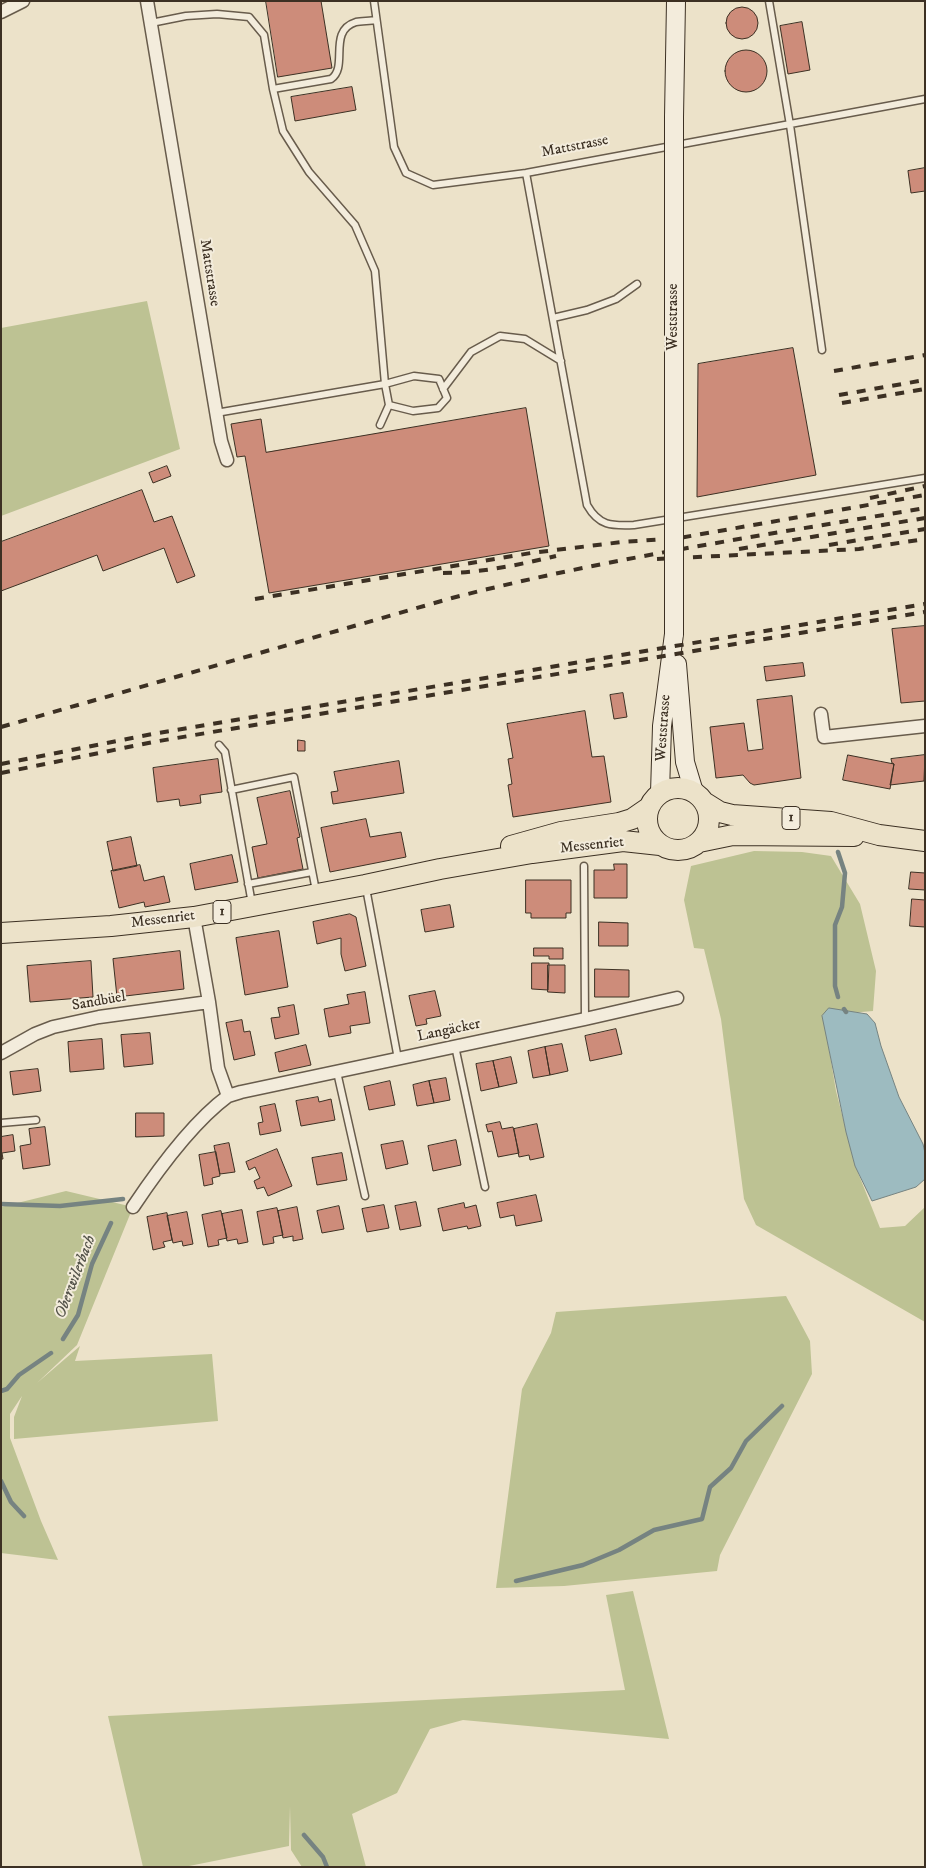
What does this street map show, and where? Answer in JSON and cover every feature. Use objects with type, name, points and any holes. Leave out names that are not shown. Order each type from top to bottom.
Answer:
[{"type":"main road","name":"Weststrasse","points":[[676,1],[674,117],[674,634],[685,762],[699,797]]},
{"type":"main road","name":"Weststrasse","points":[[654,801],[674,634]]},
{"type":"main road","name":"Messenriet","points":[[522,849],[561,832],[619,823],[632,819],[654,801],[677,788],[699,797]]},
{"type":"main road","name":"1","points":[[699,797],[720,812],[732,815],[831,822],[879,835],[925,841]]},
{"type":"main road","points":[[698,842],[708,828],[708,810],[699,797]]},
{"type":"main road","points":[[654,801],[646,818],[647,827],[652,837],[660,845]]},
{"type":"main road","name":"1","points":[[698,842],[733,835],[879,835]]},
{"type":"main road","name":"Messenriet","points":[[1,933],[111,926],[194,917],[365,885],[522,849],[623,841],[684,850],[698,842]]},
{"type":"street","points":[[1,12],[23,1]]},
{"type":"street","name":"Mattstrasse","points":[[147,1],[220,442],[227,460]]},
{"type":"street","points":[[821,714],[824,737],[925,726]]},
{"type":"street","points":[[194,917],[218,1068],[228,1096]]},
{"type":"street","name":"Langäcker","points":[[133,1208],[154,1176],[179,1146],[210,1110],[228,1096],[677,998]]},
{"type":"street","name":"Sandbüel","points":[[1,1053],[35,1034],[53,1027],[99,1017],[209,1002]]},
{"type":"lane","name":"Mattstrasse","points":[[374,1],[394,147],[406,173],[433,185],[526,173],[925,99]]},
{"type":"lane","points":[[769,1],[790,125],[822,350]]},
{"type":"lane","points":[[151,23],[217,14],[250,17],[264,35],[273,89],[283,131],[309,172],[355,225],[375,270],[385,384],[389,405],[380,425]]},
{"type":"lane","points":[[273,89],[331,79],[336,76],[339,44],[345,28],[356,22],[376,20]]},
{"type":"lane","points":[[526,173],[587,505],[593,515],[601,522],[616,526],[634,525],[925,478]]},
{"type":"lane","points":[[553,318],[587,310],[616,299],[637,284]]},
{"type":"lane","points":[[443,389],[471,352],[500,336],[525,339],[561,361]]},
{"type":"lane","points":[[216,413],[385,384],[414,376],[439,379],[447,398],[438,408],[414,411],[389,405]]},
{"type":"lane","points":[[219,745],[225,752],[252,906]]},
{"type":"lane","points":[[231,790],[294,777],[317,894]]},
{"type":"lane","points":[[584,866],[586,1019]]},
{"type":"lane","points":[[248,884],[312,872]]},
{"type":"lane","points":[[365,885],[398,1059]]},
{"type":"lane","points":[[455,1046],[485,1187]]},
{"type":"lane","points":[[337,1072],[365,1196]]},
{"type":"lane","points":[[1,1123],[36,1120]]},
{"type":"green space","points":[[147,301],[180,449],[1,516],[1,328]]},
{"type":"green space","points":[[754,851],[802,852],[831,856],[860,904],[876,971],[873,1011],[827,1015],[826,1031],[836,1091],[855,1165],[880,1228],[905,1226],[925,1207],[925,1322],[756,1225],[744,1199],[721,1019],[704,949],[694,948],[684,900],[691,866]]},
{"type":"green space","points":[[66,1191],[133,1207],[77,1345],[37,1383],[80,1346],[75,1361],[212,1354],[218,1421],[14,1439],[14,1417],[22,1396],[10,1414],[10,1438],[41,1521],[58,1560],[1,1553],[1,1207]]},
{"type":"green space","points":[[786,1296],[810,1341],[812,1374],[720,1555],[717,1571],[564,1586],[496,1588],[522,1389],[551,1333],[556,1312]]},
{"type":"green space","points":[[633,1591],[669,1739],[463,1720],[430,1729],[397,1793],[352,1814],[366,1867],[302,1867],[291,1850],[290,1806],[289,1846],[184,1867],[143,1867],[108,1716],[625,1690],[606,1595]]},
{"type":"water","points":[[829,1008],[867,1014],[875,1023],[899,1097],[923,1144],[925,1179],[916,1187],[872,1201],[855,1166],[846,1132],[822,1016]]},
{"type":"building","points":[[266,1],[321,1],[332,68],[278,77]]},
{"type":"building","points":[[742,7],[754,11],[758,23],[754,35],[742,39],[730,35],[726,23],[730,11]]},
{"type":"building","points":[[802,22],[810,70],[788,74],[780,26]]},
{"type":"building","points":[[746,50],[761,56],[767,71],[761,86],[746,92],[731,86],[725,71],[731,56]]},
{"type":"building","points":[[352,87],[356,110],[295,121],[291,97]]},
{"type":"building","points":[[925,168],[925,191],[911,193],[908,171]]},
{"type":"building","points":[[793,348],[816,475],[697,497],[698,364]]},
{"type":"building","points":[[526,408],[549,546],[269,593],[245,456],[237,457],[231,424],[261,419],[266,452]]},
{"type":"building","points":[[167,466],[171,476],[153,483],[149,473]]},
{"type":"building","points":[[142,490],[154,522],[172,516],[195,576],[177,583],[164,548],[103,571],[97,555],[1,591],[1,542]]},
{"type":"building","points":[[925,626],[925,701],[901,703],[892,629]]},
{"type":"building","points":[[803,663],[805,676],[766,681],[764,667]]},
{"type":"building","points":[[623,693],[627,717],[614,719],[610,695]]},
{"type":"building","points":[[792,696],[801,778],[754,785],[743,775],[716,778],[710,727],[744,723],[748,751],[763,749],[757,700]]},
{"type":"building","points":[[585,711],[592,757],[604,756],[611,802],[513,817],[508,785],[512,784],[508,759],[513,758],[507,724]]},
{"type":"building","points":[[298,740],[305,741],[305,751],[298,751]]},
{"type":"building","points":[[848,755],[894,764],[890,789],[843,780]]},
{"type":"building","points":[[925,755],[924,781],[890,785],[894,764],[891,759]]},
{"type":"building","points":[[218,759],[222,792],[200,795],[201,803],[180,806],[179,799],[157,802],[153,768]]},
{"type":"building","points":[[399,761],[404,793],[333,804],[331,792],[338,791],[334,772]]},
{"type":"building","points":[[290,791],[300,837],[297,838],[303,869],[258,878],[252,847],[267,844],[257,798]]},
{"type":"building","points":[[366,819],[370,837],[401,832],[406,857],[330,872],[321,828]]},
{"type":"building","points":[[131,837],[137,866],[113,871],[107,842]]},
{"type":"building","points":[[232,855],[238,882],[195,890],[190,864]]},
{"type":"building","points":[[614,864],[627,864],[627,898],[594,898],[594,870],[614,870]]},
{"type":"building","points":[[140,865],[144,881],[164,876],[170,902],[145,907],[144,902],[119,908],[111,871]]},
{"type":"building","points":[[911,872],[925,873],[925,890],[909,889]]},
{"type":"building","points":[[526,880],[571,880],[571,913],[566,913],[566,918],[531,918],[531,913],[526,913]]},
{"type":"building","points":[[912,899],[925,900],[925,927],[910,926]]},
{"type":"building","points":[[450,905],[454,927],[425,932],[421,910]]},
{"type":"building","points":[[350,914],[356,917],[366,966],[345,971],[341,954],[341,938],[317,944],[313,922]]},
{"type":"building","points":[[599,922],[628,923],[628,946],[599,946]]},
{"type":"building","points":[[279,931],[288,987],[245,995],[236,938]]},
{"type":"building","points":[[534,948],[563,948],[563,959],[549,959],[549,956],[534,956]]},
{"type":"building","points":[[180,951],[184,989],[117,997],[113,959]]},
{"type":"building","points":[[91,961],[93,997],[30,1002],[27,966]]},
{"type":"building","points":[[532,963],[549,963],[548,990],[532,989]]},
{"type":"building","points":[[548,965],[565,965],[565,993],[548,992]]},
{"type":"building","points":[[595,969],[629,970],[629,997],[595,997]]},
{"type":"building","points":[[435,991],[441,1016],[426,1019],[427,1024],[416,1026],[409,996]]},
{"type":"building","points":[[365,992],[370,1023],[350,1026],[351,1033],[329,1037],[324,1009],[349,1004],[347,995]]},
{"type":"building","points":[[294,1005],[299,1034],[275,1039],[271,1018],[280,1017],[278,1008]]},
{"type":"building","points":[[242,1020],[244,1032],[250,1031],[255,1055],[234,1060],[226,1023]]},
{"type":"building","points":[[616,1029],[622,1054],[590,1061],[585,1036]]},
{"type":"building","points":[[150,1033],[153,1064],[124,1067],[121,1035]]},
{"type":"building","points":[[102,1039],[104,1069],[70,1072],[68,1042]]},
{"type":"building","points":[[562,1044],[568,1071],[550,1075],[545,1047]]},
{"type":"building","points":[[306,1045],[311,1065],[279,1072],[275,1053]]},
{"type":"building","points":[[545,1047],[550,1075],[533,1078],[528,1051]]},
{"type":"building","points":[[511,1057],[517,1083],[499,1087],[493,1061]]},
{"type":"building","points":[[493,1061],[499,1087],[481,1091],[476,1064]]},
{"type":"building","points":[[38,1069],[41,1091],[13,1095],[10,1072]]},
{"type":"building","points":[[446,1078],[450,1100],[434,1103],[429,1081]]},
{"type":"building","points":[[390,1081],[395,1105],[369,1110],[364,1087]]},
{"type":"building","points":[[429,1081],[434,1103],[417,1106],[413,1085]]},
{"type":"building","points":[[318,1097],[319,1102],[331,1099],[335,1120],[301,1126],[296,1101]]},
{"type":"building","points":[[275,1104],[281,1131],[260,1135],[258,1123],[263,1122],[260,1107]]},
{"type":"building","points":[[136,1113],[164,1113],[164,1136],[136,1137]]},
{"type":"building","points":[[500,1122],[502,1129],[513,1127],[519,1153],[498,1157],[492,1131],[488,1132],[486,1125]]},
{"type":"building","points":[[537,1124],[544,1157],[530,1160],[529,1155],[519,1157],[514,1129]]},
{"type":"building","points":[[45,1127],[50,1165],[23,1169],[20,1146],[31,1144],[29,1129]]},
{"type":"building","points":[[13,1135],[15,1151],[2,1153],[3,1159],[1,1159],[1,1137]]},
{"type":"building","points":[[456,1140],[461,1165],[433,1171],[428,1146]]},
{"type":"building","points":[[403,1141],[408,1164],[386,1169],[381,1145]]},
{"type":"building","points":[[229,1143],[235,1172],[220,1174],[214,1146]]},
{"type":"building","points":[[277,1149],[292,1186],[268,1196],[264,1187],[257,1189],[254,1181],[260,1178],[255,1167],[249,1170],[246,1162]]},
{"type":"building","points":[[216,1152],[220,1176],[212,1178],[213,1184],[204,1186],[199,1155]]},
{"type":"building","points":[[342,1153],[347,1180],[317,1185],[312,1158]]},
{"type":"building","points":[[536,1195],[542,1221],[516,1226],[514,1215],[500,1218],[497,1203]]},
{"type":"building","points":[[416,1202],[421,1226],[400,1230],[395,1206]]},
{"type":"building","points":[[464,1203],[465,1208],[476,1205],[481,1226],[468,1229],[467,1226],[443,1231],[438,1209]]},
{"type":"building","points":[[384,1205],[389,1228],[367,1232],[362,1209]]},
{"type":"building","points":[[339,1206],[344,1229],[322,1233],[317,1211]]},
{"type":"building","points":[[297,1207],[303,1239],[293,1241],[293,1236],[283,1238],[278,1211]]},
{"type":"building","points":[[277,1208],[283,1235],[273,1237],[274,1243],[263,1245],[257,1212]]},
{"type":"building","points":[[242,1210],[248,1242],[238,1244],[237,1239],[227,1241],[222,1214]]},
{"type":"building","points":[[221,1211],[227,1238],[218,1240],[219,1245],[208,1247],[202,1215]]},
{"type":"building","points":[[187,1212],[193,1244],[183,1246],[182,1241],[173,1243],[167,1216]]},
{"type":"building","points":[[167,1213],[172,1240],[163,1242],[165,1247],[153,1250],[147,1217]]},
{"type":"waterway","points":[[838,852],[845,873],[842,907],[835,925],[835,986],[838,997]]},
{"type":"waterway","points":[[1,1204],[60,1206],[123,1199]]},
{"type":"waterway","name":"Oberwilerbach","points":[[63,1339],[78,1315],[92,1264],[111,1223]]},
{"type":"waterway","name":"Oberwilerbach","points":[[1,1391],[7,1389],[19,1375],[51,1353]]},
{"type":"waterway","points":[[516,1581],[583,1565],[619,1550],[654,1530],[702,1519],[710,1487],[731,1468],[746,1441],[782,1406]]},
{"type":"waterway","name":"Oberwilerbach","points":[[1,1481],[11,1502],[24,1516]]},
{"type":"waterway","name":"Oberwilerbach","points":[[304,1835],[323,1857],[327,1867]]},
{"type":"railway","points":[[834,371],[925,355]]},
{"type":"railway","points":[[839,395],[925,380]]},
{"type":"railway","points":[[842,403],[925,389]]},
{"type":"railway","points":[[870,498],[925,486]]},
{"type":"railway","points":[[255,599],[531,553],[622,542],[679,538],[925,495]]},
{"type":"railway","points":[[1,727],[452,598],[510,584],[687,548],[925,508]]},
{"type":"railway","points":[[739,549],[925,518]]},
{"type":"railway","points":[[829,545],[925,529]]},
{"type":"railway","points":[[657,559],[859,549],[925,539]]},
{"type":"railway","points":[[443,573],[485,570],[556,556]]},
{"type":"railway","points":[[1,764],[152,734],[925,604]]},
{"type":"railway","points":[[1,773],[153,742],[925,612]]}]
